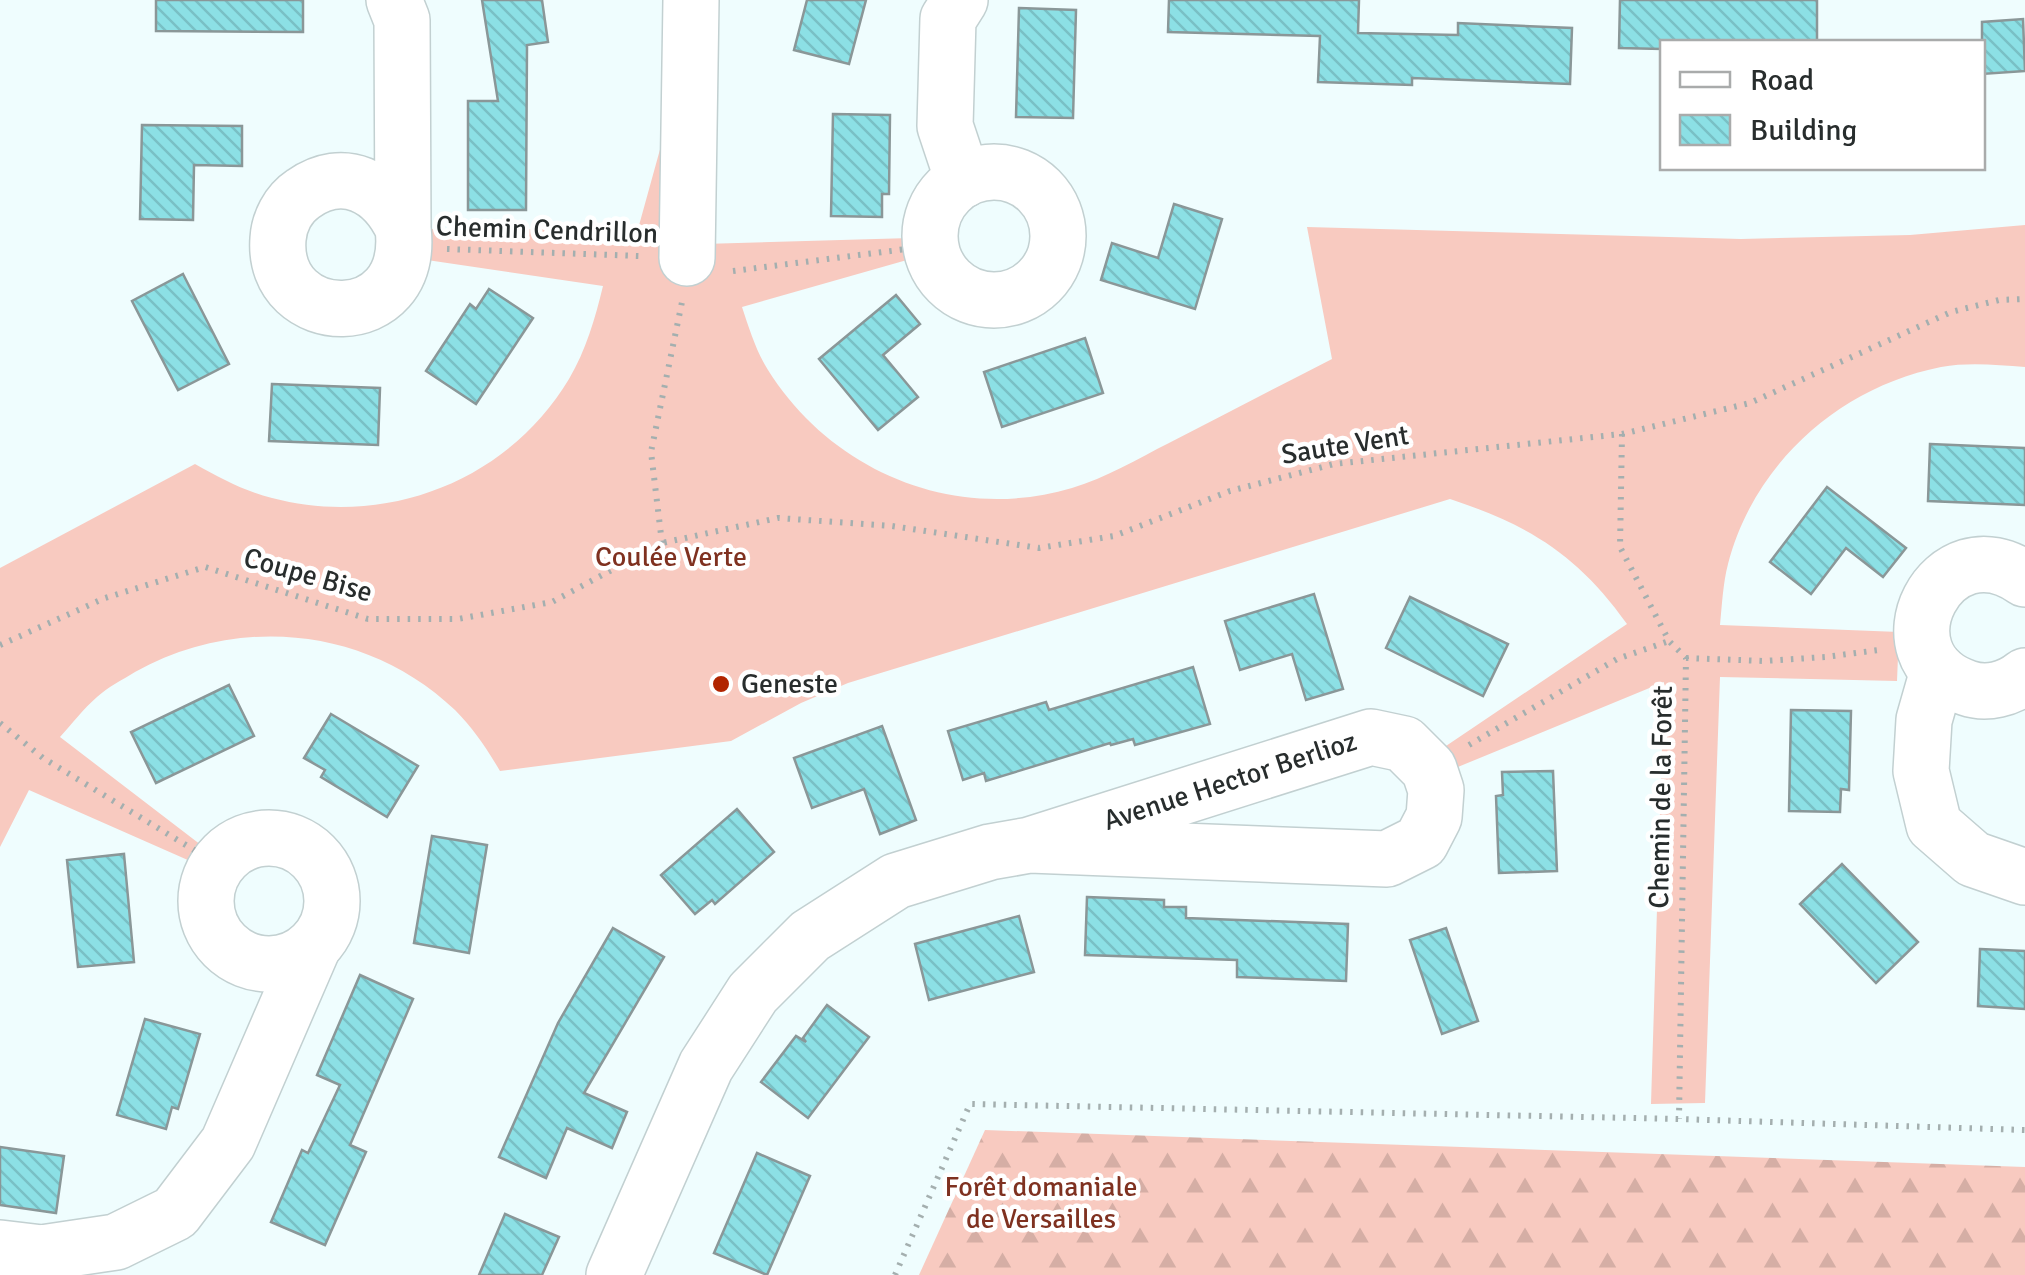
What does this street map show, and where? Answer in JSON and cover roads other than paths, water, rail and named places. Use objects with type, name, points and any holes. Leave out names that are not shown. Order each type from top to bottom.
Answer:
[{"type":"street","points":[[394,0],[402,20],[404,238]]},
{"type":"street","points":[[687,267],[691,0]]},
{"type":"street","points":[[960,0],[948,19],[944,126],[963,180]]},
{"type":"street","points":[[983,173],[1005,173],[1025,180],[1042,194],[1053,212],[1058,233],[1055,254],[1046,273],[1030,288],[1010,298],[989,300],[968,295],[950,283],[937,266],[930,246],[930,226],[936,207],[963,180],[983,173]]},
{"type":"street","points":[[2025,579],[2005,568],[1986,564],[1966,567],[1949,575],[1934,589],[1921,625],[1928,678],[1921,771],[1934,826],[1973,859],[2025,877]]},
{"type":"street","points":[[1928,678],[1974,690],[1996,690],[2016,684],[2025,676]]},
{"type":"street","name":"Avenue Hector Berlioz","points":[[614,1275],[706,1066],[753,993],[810,936],[896,881],[990,852],[1030,845],[1371,736],[1404,744],[1429,768],[1436,790],[1434,817],[1422,842],[1387,859],[1030,845]]},
{"type":"street","points":[[0,1248],[42,1253],[116,1242],[175,1213],[228,1143],[312,948],[325,932],[332,912],[326,872],[314,856],[297,844],[277,838],[256,839],[237,846],[217,864],[210,877],[207,918],[216,936],[230,952],[262,965],[298,958],[312,948]]},
{"type":"street","points":[[230,952],[245,998],[255,1077]]},
{"type":"place","name":"Geneste","points":[[721,684]]},
{"type":"park label","name":"Coulée Verte","points":[[671,557]]},
{"type":"park label","name":"Forêt domaniale de Versailles","points":[[1041,1203]]}]
